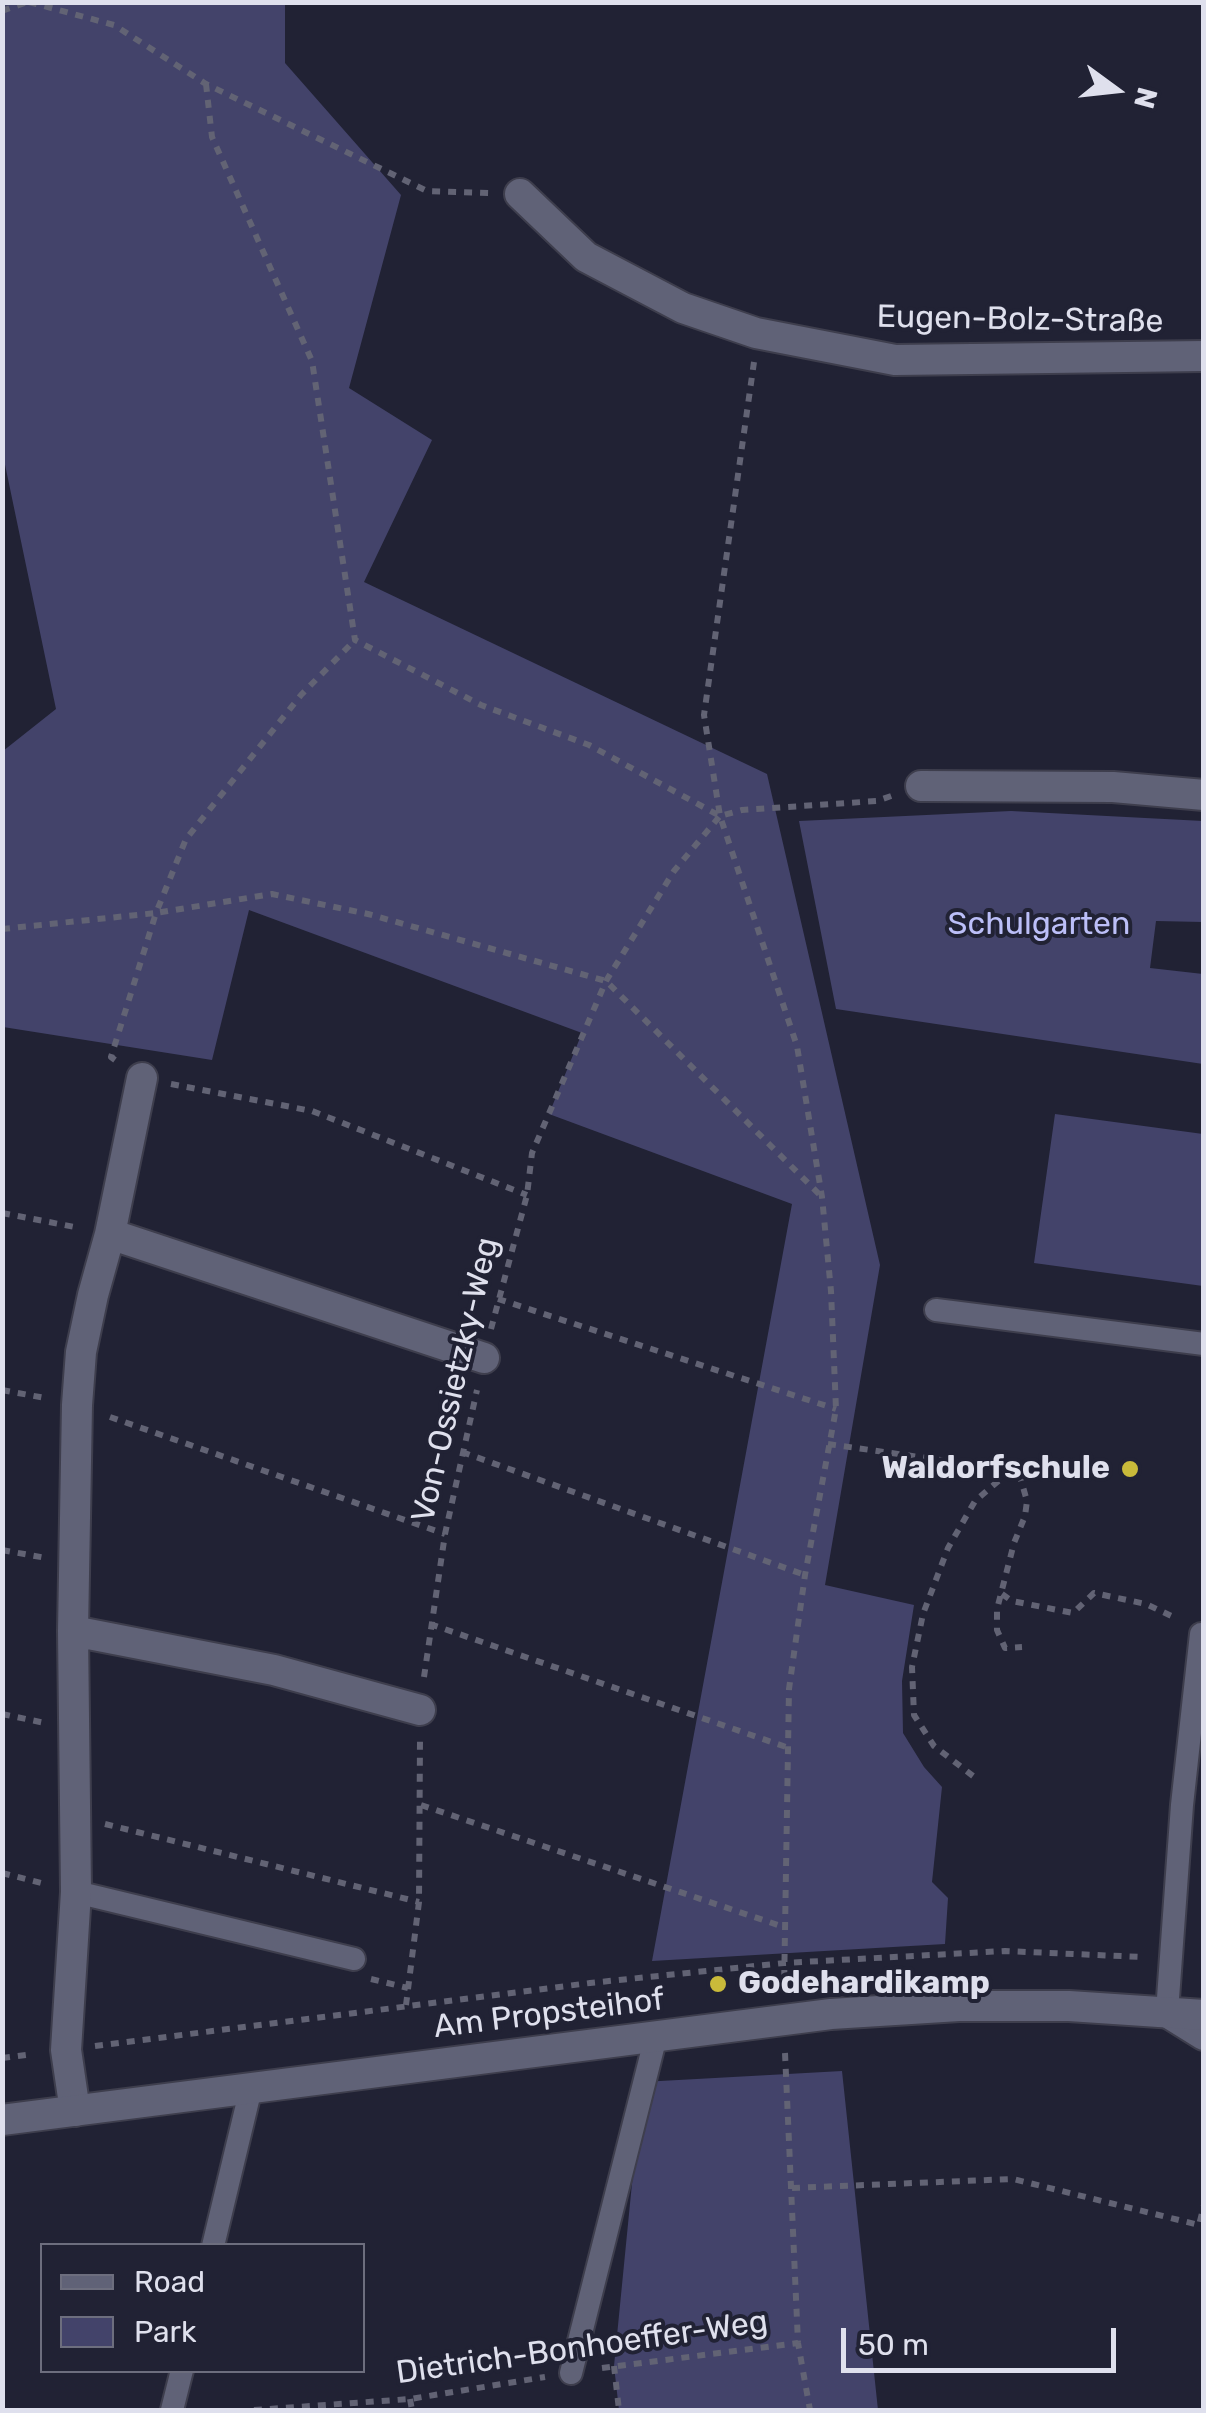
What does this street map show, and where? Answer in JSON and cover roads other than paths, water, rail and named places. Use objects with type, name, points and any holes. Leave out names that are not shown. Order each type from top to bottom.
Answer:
[{"type":"street","name":"Eugen-Bolz-Straße","points":[[520,194],[586,257],[682,308],[756,333],[895,360],[1204,356]]},
{"type":"street","points":[[921,786],[1113,788],[1204,795]]},
{"type":"street","points":[[76,2111],[66,2050],[76,1892],[73,1631],[77,1405],[81,1352],[92,1296],[110,1234],[142,1078]]},
{"type":"street","points":[[110,1234],[484,1358]]},
{"type":"street","points":[[73,1631],[274,1670],[420,1710]]},
{"type":"street","name":"Am Propsteihof","points":[[2,2120],[783,2019],[959,2006],[1070,2006],[1204,2014]]},
{"type":"street","name":"Am Propsteihof","points":[[1167,2012],[1204,2035]]},
{"type":"lane","points":[[936,1310],[1204,1344]]},
{"type":"lane","points":[[1167,2012],[1182,1805],[1201,1634]]},
{"type":"lane","points":[[76,1892],[354,1959]]},
{"type":"lane","points":[[572,2373],[656,2036]]},
{"type":"lane","points":[[214,2243],[251,2088]]},
{"type":"lane","points":[[172,2410],[181,2373]]},
{"type":"place","name":"Waldorfschule","points":[[1130,1469]]},
{"type":"place","name":"Godehardikamp","points":[[718,1984]]},
{"type":"park label","name":"Schulgarten","points":[[1039,925]]}]
